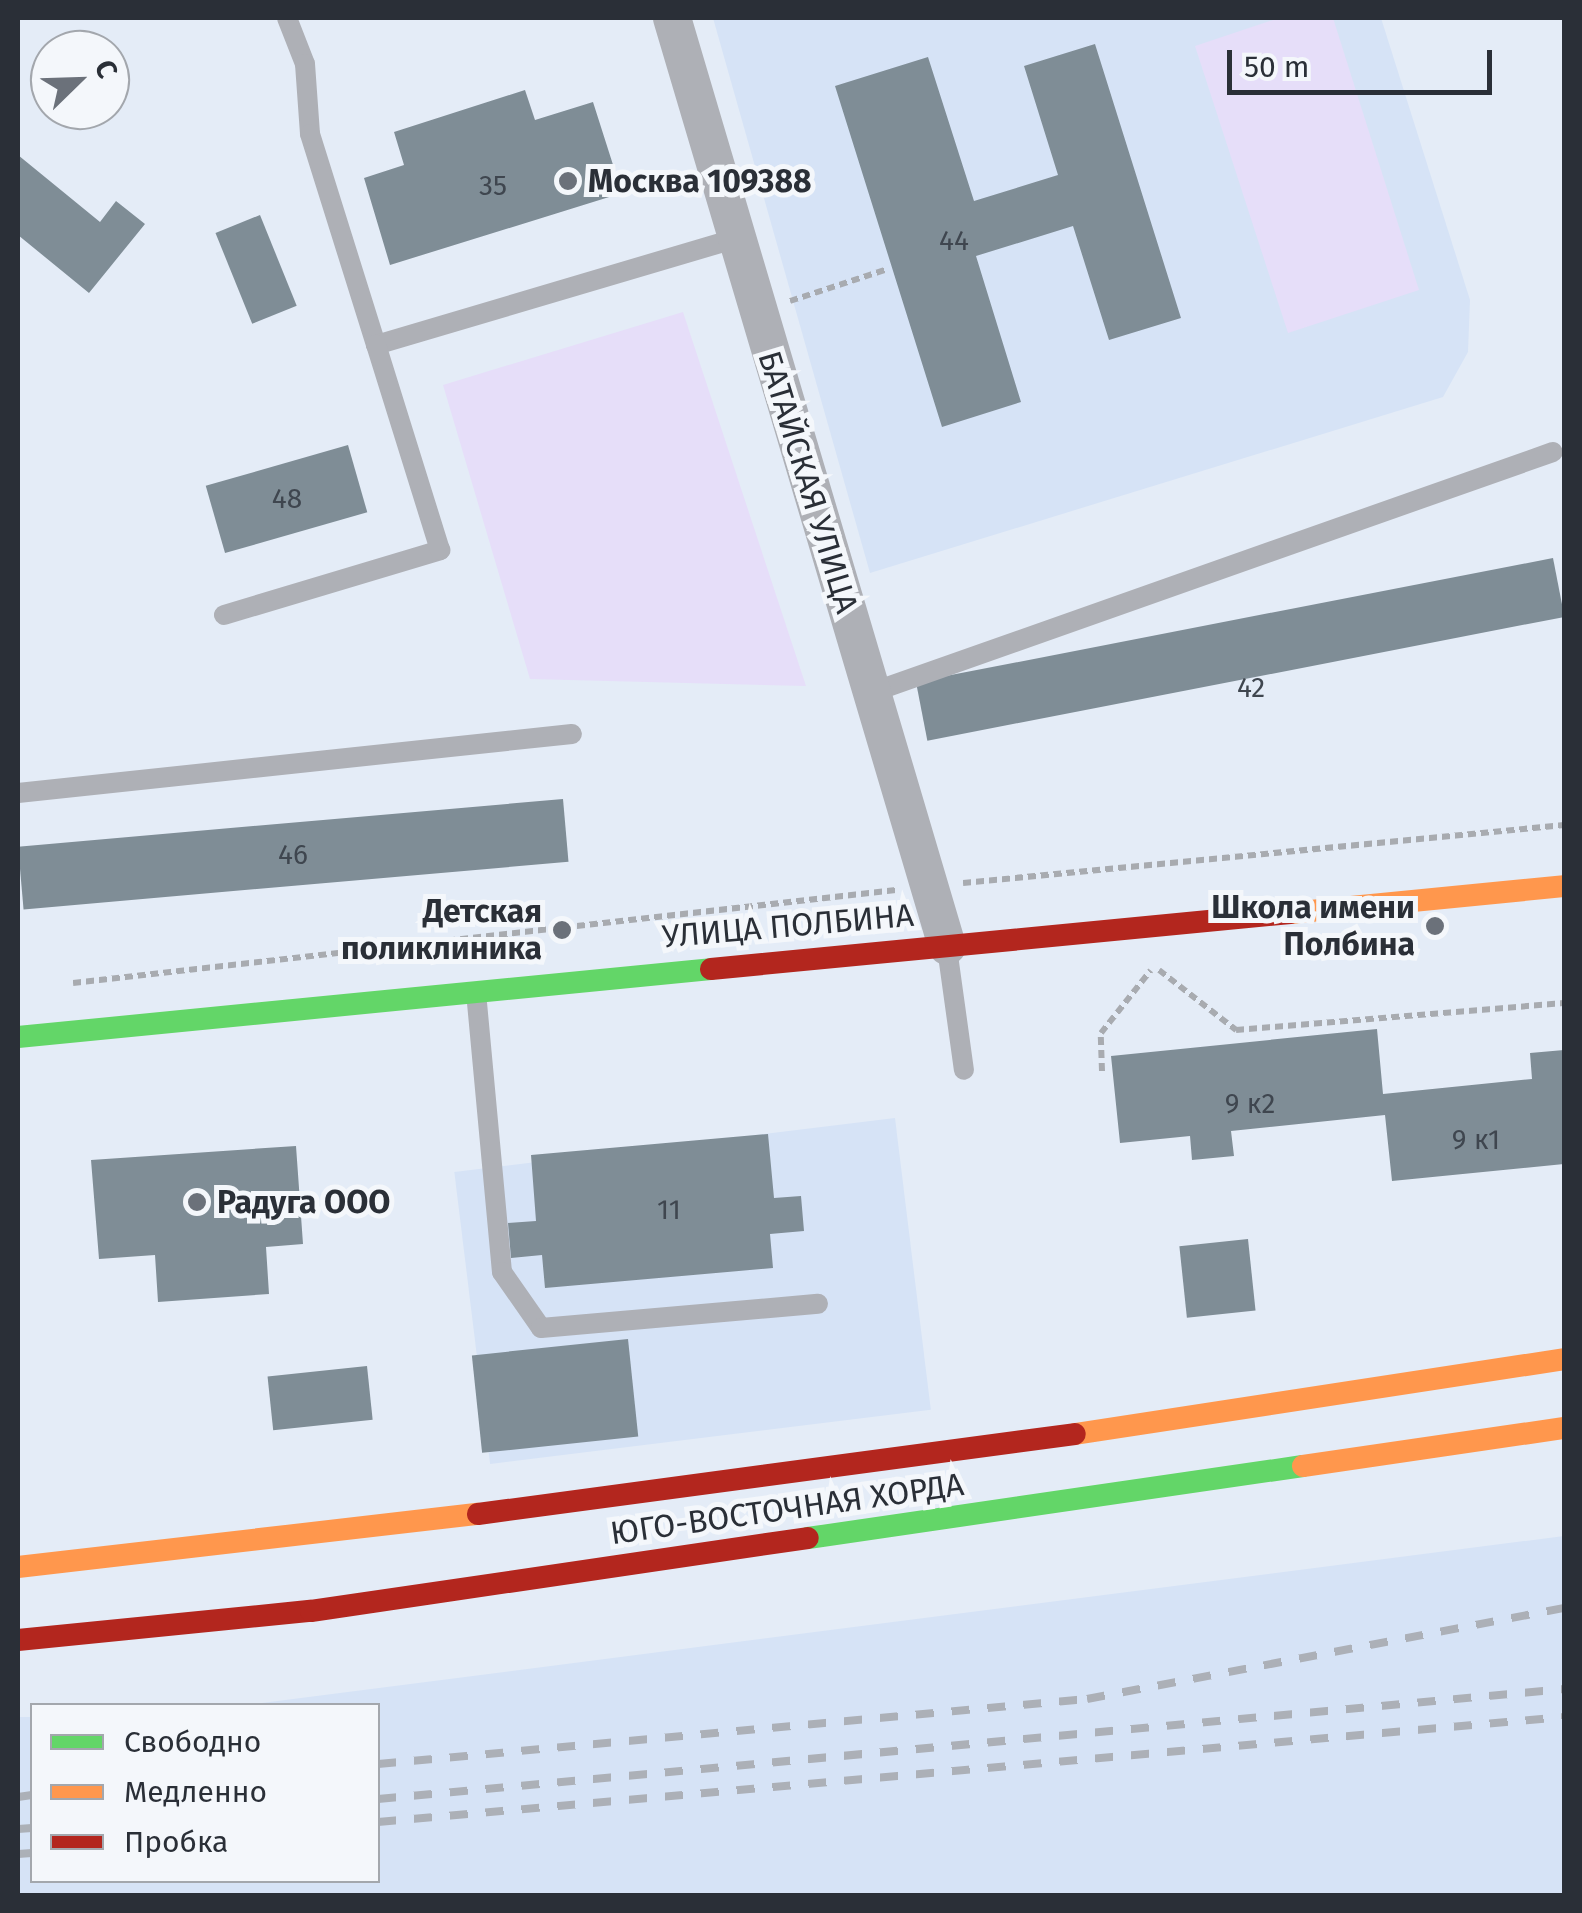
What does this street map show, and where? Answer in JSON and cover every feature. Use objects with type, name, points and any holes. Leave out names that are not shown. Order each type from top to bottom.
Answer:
[{"type":"main road","name":"УЛИЦА ПОЛБИНА","points":[[18,1038],[1564,886]]},
{"type":"main road","name":"ЮГО-ВОСТОЧНАЯ ХОРДА","points":[[18,1566],[284,1540],[1186,1419],[1564,1359]]},
{"type":"main road","name":"ЮГО-ВОСТОЧНАЯ ХОРДА","points":[[18,1640],[311,1611],[1564,1428]]},
{"type":"street","name":"БАТАЙСКАЯ УЛИЦА","points":[[672,18],[734,239],[933,886],[946,946]]},
{"type":"lane","points":[[224,615],[440,550],[310,134],[305,64],[287,18]]},
{"type":"lane","points":[[376,345],[734,239]]},
{"type":"lane","points":[[873,692],[1553,452]]},
{"type":"lane","points":[[18,793],[572,734]]},
{"type":"lane","points":[[946,946],[964,1070]]},
{"type":"lane","points":[[476,990],[502,1272],[541,1328],[818,1304]]},
{"type":"path","points":[[756,312],[884,270]]},
{"type":"path","points":[[53,985],[933,886],[1564,825]]},
{"type":"path","points":[[1154,966],[1236,1030],[1564,1003]]},
{"type":"shaded area","points":[[713,18],[1381,18],[1470,300],[1468,352],[1443,397],[870,573]]},
{"type":"shaded area","points":[[1279,18],[1333,18],[1419,290],[1288,333],[1195,46]]},
{"type":"shaded area","points":[[683,312],[806,686],[530,679],[443,385]]},
{"type":"shaded area","points":[[895,1118],[931,1410],[490,1464],[454,1172]]},
{"type":"shaded area","points":[[1564,1536],[1564,1895],[18,1895],[18,1717],[30,1717],[30,1883],[380,1883],[380,1703],[262,1703]]},
{"type":"building","points":[[1095,44],[1181,318],[1109,340],[1073,226],[976,256],[1021,402],[942,427],[835,86],[928,57],[974,201],[1058,175],[1024,66]]},
{"type":"building","points":[[525,90],[535,120],[593,102],[622,193],[390,265],[364,178],[404,165],[394,132]]},
{"type":"building","points":[[18,155],[100,222],[116,201],[145,224],[89,293],[18,235]]},
{"type":"building","points":[[260,215],[297,306],[252,324],[215,233]]},
{"type":"building","points":[[348,445],[367,512],[225,553],[206,486]]},
{"type":"building","points":[[1553,558],[1564,617],[927,741],[916,682]]},
{"type":"building","points":[[563,799],[568,862],[24,909],[18,847]]},
{"type":"building","points":[[1377,1029],[1383,1094],[1532,1079],[1530,1053],[1564,1050],[1564,1164],[1392,1181],[1385,1115],[1231,1131],[1234,1156],[1192,1160],[1190,1136],[1120,1143],[1111,1056]]},
{"type":"building","points":[[768,1134],[774,1198],[801,1196],[804,1231],[770,1234],[773,1268],[545,1288],[542,1255],[511,1258],[508,1223],[536,1221],[531,1155]]},
{"type":"building","name":"Радуга ООО","points":[[296,1146],[303,1244],[266,1247],[269,1294],[158,1302],[155,1255],[99,1259],[91,1160]]},
{"type":"building","points":[[1248,1239],[1256,1311],[1187,1318],[1179,1246]]},
{"type":"building","points":[[628,1339],[638,1436],[482,1453],[472,1355]]},
{"type":"building","points":[[367,1366],[373,1420],[273,1430],[268,1376]]},
{"type":"railway","points":[[380,1764],[1087,1699],[1564,1608]]},
{"type":"railway","points":[[380,1799],[1564,1689]]},
{"type":"railway","points":[[380,1822],[1564,1717]]},
{"type":"railway","points":[[18,1797],[30,1795]]},
{"type":"railway","points":[[18,1829],[30,1828]]},
{"type":"railway","points":[[18,1854],[30,1853]]},
{"type":"traffic: fast","points":[[18,1037],[711,969]]},
{"type":"traffic: fast","points":[[808,1538],[1303,1466]]},
{"type":"traffic: slow","points":[[1290,913],[1564,886]]},
{"type":"traffic: slow","points":[[1075,1434],[1564,1359]]},
{"type":"traffic: slow","points":[[1303,1466],[1564,1428]]},
{"type":"traffic: slow","points":[[18,1567],[478,1514]]},
{"type":"traffic: jam","points":[[711,969],[1290,913]]},
{"type":"traffic: jam","points":[[478,1514],[1075,1434]]},
{"type":"traffic: jam","points":[[18,1640],[311,1611],[808,1538]]},
{"type":"place","name":"Москва 109388","points":[[568,181]]},
{"type":"place","name":"Школа имени Полбина","points":[[1435,926]]},
{"type":"place","name":"Детская поликлиника","points":[[562,930]]},
{"type":"place","name":"Радуга ООО","points":[[197,1202]]}]
